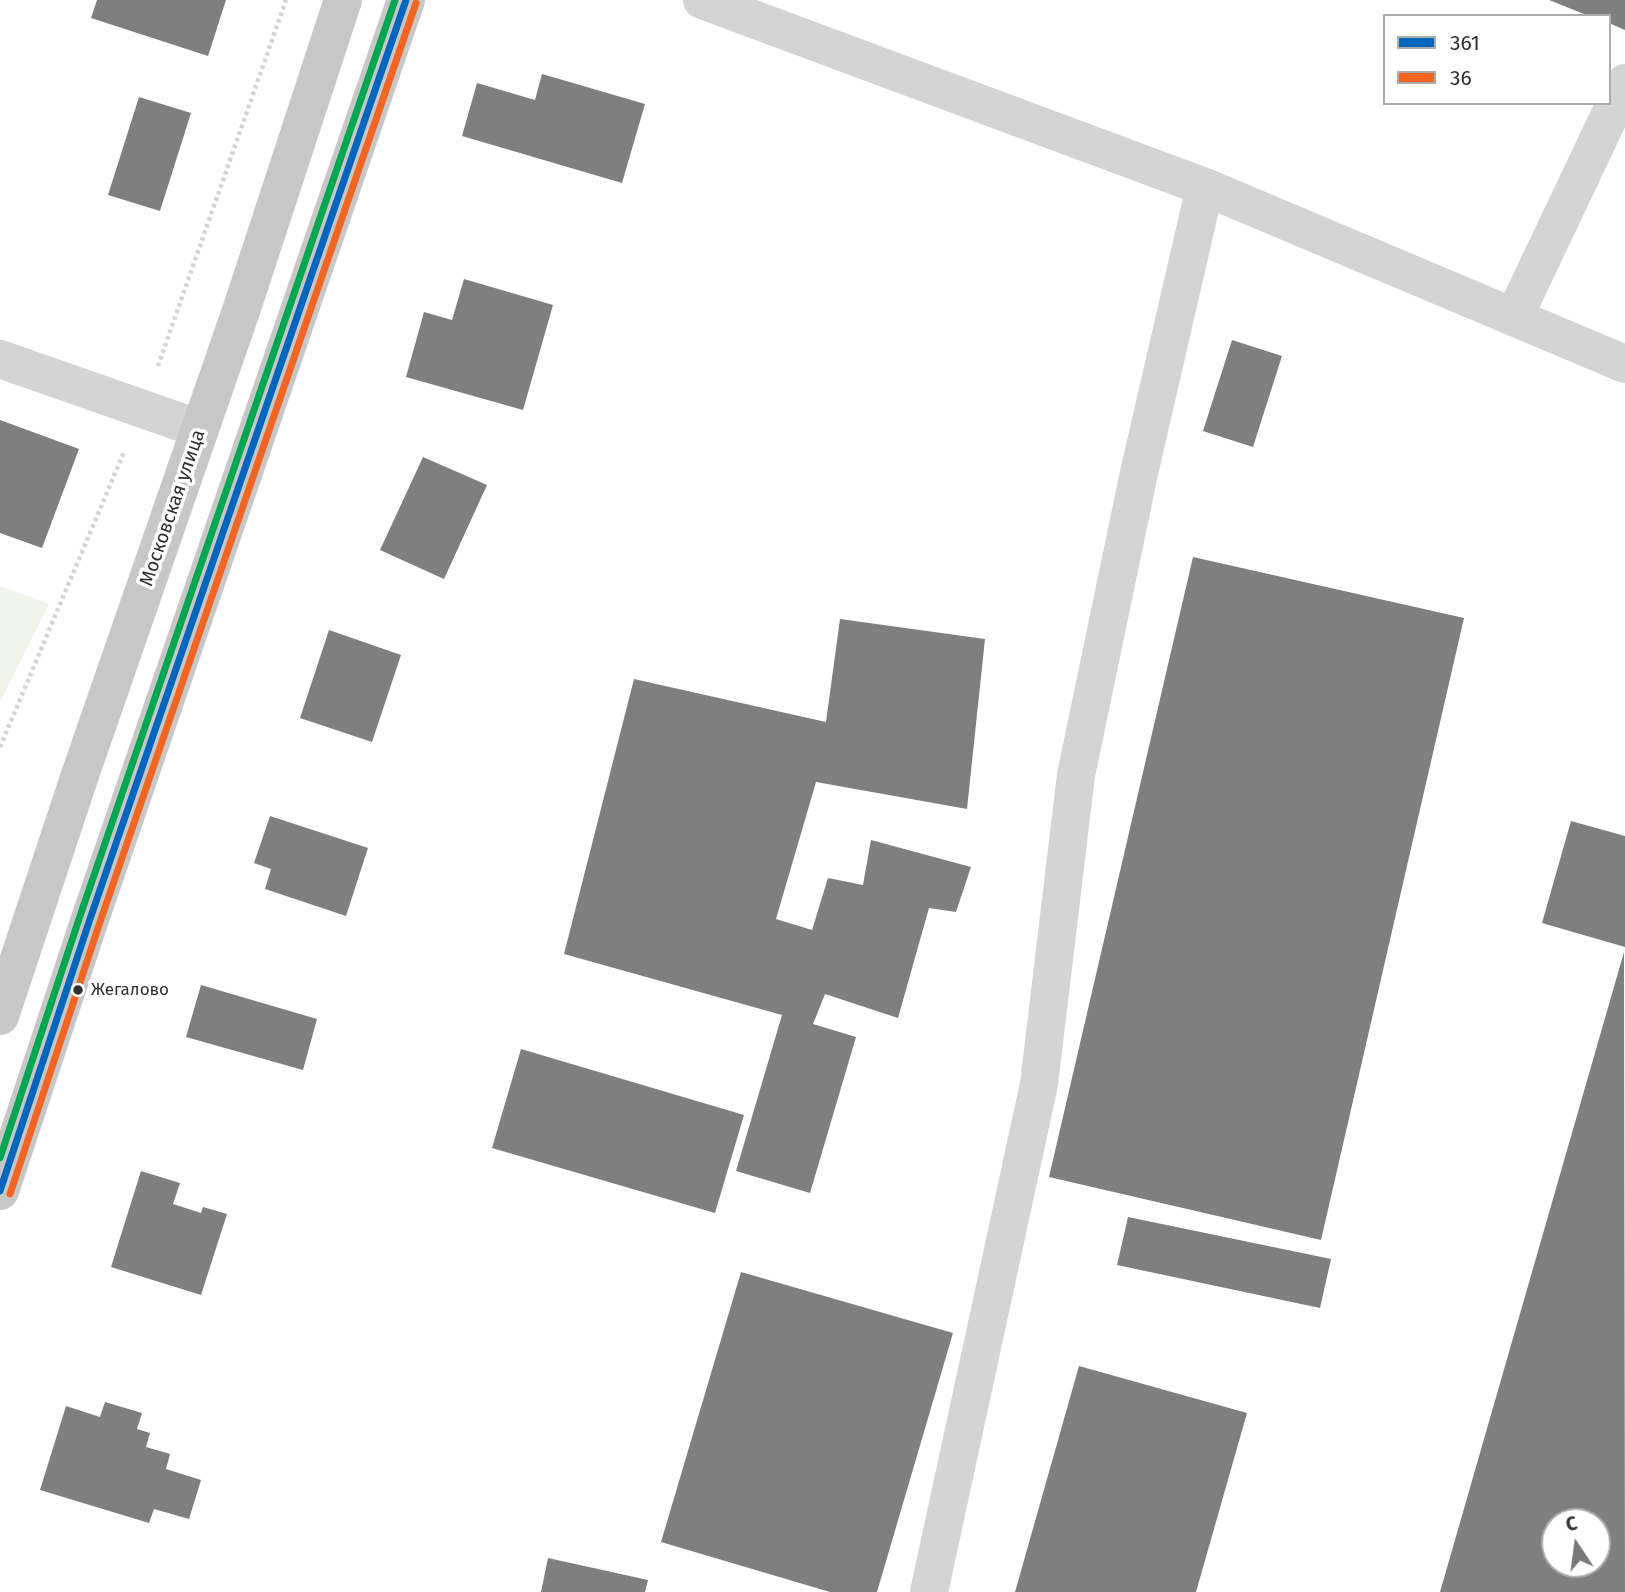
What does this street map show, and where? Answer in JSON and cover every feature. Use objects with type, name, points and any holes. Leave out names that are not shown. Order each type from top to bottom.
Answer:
[{"type":"main road","name":"Московская улица","points":[[0,1016],[80,775],[242,308],[343,0]]},
{"type":"main road","points":[[0,1191],[94,906],[406,0]]},
{"type":"street","points":[[702,0],[1205,187],[1625,364]]},
{"type":"street","points":[[1514,317],[1625,83]]},
{"type":"street","points":[[929,1592],[1039,1084],[1076,775],[1139,472],[1205,187]]},
{"type":"street","points":[[0,359],[200,429]]},
{"type":"shaded area","points":[[0,586],[49,604],[0,702]]},
{"type":"building","points":[[97,0],[226,0],[208,56],[91,18]]},
{"type":"building","points":[[1549,0],[1625,0],[1625,30],[1611,24],[1611,14],[1584,14]]},
{"type":"building","points":[[542,74],[645,104],[622,183],[462,136],[477,83],[535,100]]},
{"type":"building","points":[[139,97],[191,113],[160,211],[108,195]]},
{"type":"building","points":[[464,279],[553,305],[523,410],[406,377],[424,312],[452,320]]},
{"type":"building","points":[[1232,340],[1282,356],[1253,447],[1203,431]]},
{"type":"building","points":[[0,420],[79,449],[42,548],[0,533]]},
{"type":"building","points":[[423,457],[487,485],[444,579],[380,550]]},
{"type":"building","points":[[1193,557],[1464,618],[1321,1240],[1049,1177]]},
{"type":"building","points":[[840,619],[985,639],[967,809],[816,782],[776,919],[812,930],[828,878],[863,885],[871,840],[971,867],[956,912],[929,908],[898,1018],[825,994],[813,1024],[856,1037],[810,1193],[736,1171],[782,1015],[564,954],[634,679],[826,722]]},
{"type":"building","points":[[329,630],[401,655],[372,742],[300,718]]},
{"type":"building","points":[[270,816],[368,848],[346,916],[265,889],[271,869],[254,863]]},
{"type":"building","points":[[1571,821],[1625,836],[1625,947],[1542,923]]},
{"type":"building","points":[[1624,952],[1625,1592],[1440,1592]]},
{"type":"building","points":[[201,985],[317,1019],[303,1070],[186,1037]]},
{"type":"building","points":[[521,1049],[744,1115],[715,1213],[492,1148]]},
{"type":"building","points":[[141,1171],[180,1183],[173,1204],[201,1213],[203,1207],[227,1214],[201,1295],[111,1267]]},
{"type":"building","points":[[1128,1217],[1331,1259],[1320,1308],[1117,1265]]},
{"type":"building","points":[[741,1272],[953,1333],[877,1592],[830,1592],[661,1542]]},
{"type":"building","points":[[1079,1366],[1247,1413],[1196,1592],[1015,1592]]},
{"type":"building","points":[[105,1402],[142,1413],[137,1429],[150,1433],[146,1447],[170,1454],[166,1469],[201,1480],[189,1519],[154,1509],[149,1523],[40,1490],[66,1406],[100,1417]]},
{"type":"building","points":[[548,1558],[648,1580],[645,1592],[541,1592]]},
{"type":"transit line","points":[[0,1158],[80,916],[395,0]]},
{"type":"transit line","name":"361","points":[[0,1191],[90,919],[406,0]]},
{"type":"transit line","name":"36","points":[[10,1194],[100,922],[416,3]]},
{"type":"place","name":"Жегалово","points":[[78,990]]}]
